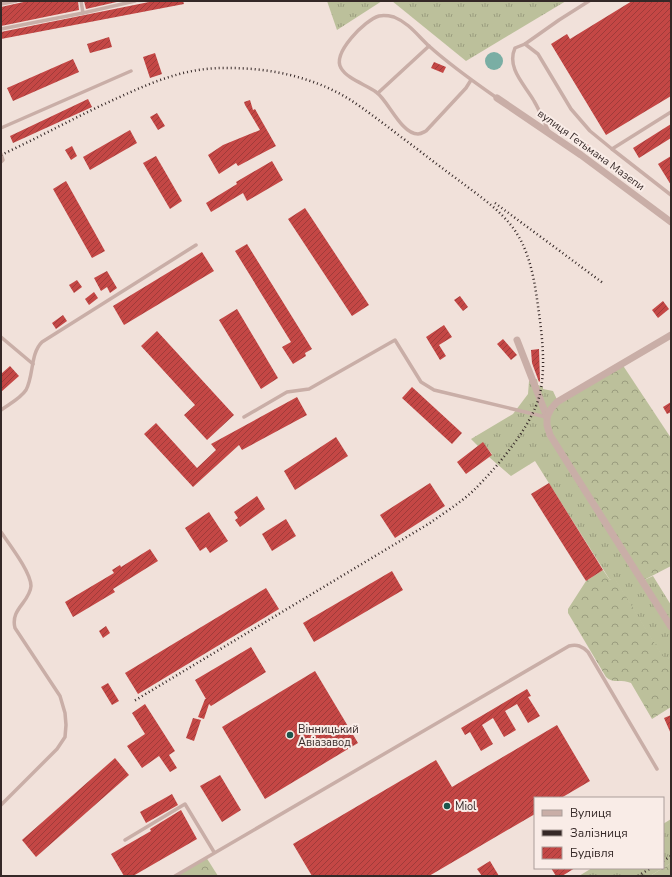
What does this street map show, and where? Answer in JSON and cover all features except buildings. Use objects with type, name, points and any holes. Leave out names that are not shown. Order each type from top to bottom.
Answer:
[{"type":"street","name":"вулиця Гетьмана Мазепи","points":[[497,98],[581,155],[671,222]]},
{"type":"street","points":[[671,335],[557,402],[547,417],[546,425],[550,435],[671,627]]},
{"type":"street","points":[[517,340],[547,417]]},
{"type":"lane","points":[[1,4],[16,1]]},
{"type":"lane","points":[[81,1],[83,13]]},
{"type":"lane","points":[[1,28],[83,13],[135,1]]},
{"type":"lane","points":[[550,134],[534,100],[515,70],[512,56],[515,48],[525,44],[589,1]]},
{"type":"lane","points":[[471,80],[466,88],[426,131],[419,135],[414,134],[402,125],[378,93],[344,72],[339,64],[340,57],[356,32],[373,19],[380,16],[394,17],[409,26],[429,46],[471,80],[497,98]]},
{"type":"lane","points":[[525,44],[538,54],[572,109],[590,131],[671,195]]},
{"type":"lane","points":[[378,93],[429,46]]},
{"type":"lane","points":[[1,128],[131,71]]},
{"type":"lane","points":[[612,149],[671,112]]},
{"type":"lane","points":[[1,154],[3,160],[1,162]]},
{"type":"lane","points":[[1,410],[23,393],[28,384],[37,348],[45,340],[196,245]]},
{"type":"lane","points":[[1,337],[33,364]]},
{"type":"lane","points":[[244,417],[287,392],[309,389],[395,340],[421,382],[434,390],[547,417]]},
{"type":"lane","points":[[1,532],[26,571],[30,581],[30,591],[14,616],[15,628],[60,696],[64,709],[66,726],[65,737],[57,749],[1,805]]},
{"type":"lane","points":[[175,876],[574,644],[584,648],[588,652],[657,769]]},
{"type":"lane","points":[[125,840],[184,804],[214,852]]},
{"type":"green space","points":[[327,1],[382,1],[337,30]]},
{"type":"green space","points":[[392,1],[566,1],[466,61]]},
{"type":"green space","points":[[622,364],[671,438],[671,566],[642,581],[550,435],[546,421],[551,409]]},
{"type":"green space","points":[[537,379],[538,385],[543,387],[543,389],[553,391],[642,581],[653,576],[671,605],[671,657],[665,661],[614,578],[610,580],[535,461],[511,476],[489,457],[492,454],[483,443],[478,446],[471,439],[513,414],[528,394],[529,381]]},
{"type":"green space","points":[[603,570],[610,580],[614,577],[665,660],[671,657],[671,707],[652,719],[631,683],[625,681],[614,681],[606,677],[568,613],[568,609],[586,581]]},
{"type":"green space","points":[[671,819],[671,863],[664,867],[664,823]]},
{"type":"green space","points":[[206,857],[218,876],[175,876]]},
{"type":"green space","points":[[671,863],[671,876],[650,876],[661,869],[664,869],[664,867]]},
{"type":"green space","points":[[590,869],[661,869],[650,876],[579,876]]},
{"type":"water","points":[[494,52],[500,55],[503,61],[500,67],[494,70],[488,67],[485,61],[488,55]]},
{"type":"railway","points":[[1,155],[107,103],[148,85],[187,72],[214,68],[244,68],[291,75],[321,85],[349,99],[487,202],[510,224],[522,242],[530,263],[536,295],[543,350],[543,372],[540,394],[530,419],[522,432],[504,457],[484,480],[465,498],[430,523],[134,701]]},
{"type":"railway","points":[[495,203],[603,283]]},
{"type":"railway","points":[[664,860],[671,856]]},
{"type":"railway","points":[[638,876],[649,869]]},
{"type":"place","name":"Вінницький Авіазавод","points":[[290,735]]},
{"type":"place","name":"Miol","points":[[447,806]]}]
